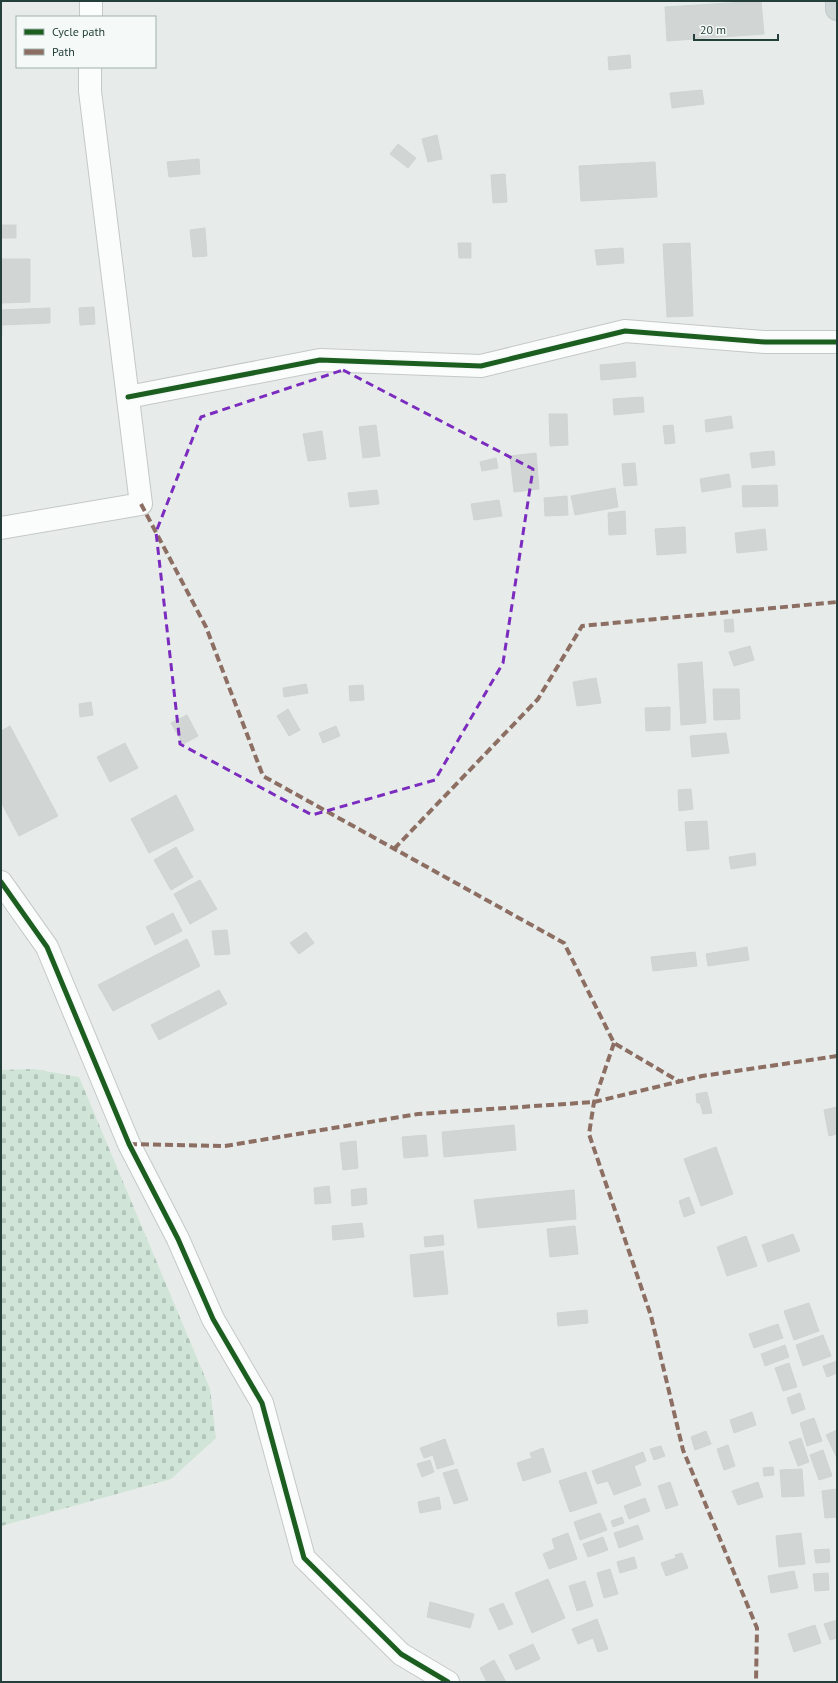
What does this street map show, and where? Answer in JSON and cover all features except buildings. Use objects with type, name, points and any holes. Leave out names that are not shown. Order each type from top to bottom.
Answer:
[{"type":"main road","points":[[837,1],[837,9]]},
{"type":"street","points":[[91,1],[91,16]]},
{"type":"street","points":[[1,528],[141,504],[90,91],[90,68]]},
{"type":"street","points":[[128,397],[320,360],[481,366],[625,331],[766,342],[837,342]]},
{"type":"street","points":[[1,882],[48,947],[129,1144],[178,1239],[213,1318],[262,1403],[304,1558],[401,1654],[448,1682]]},
{"type":"highlighted area","points":[[343,370],[533,469],[503,663],[435,780],[312,815],[180,744],[156,532],[201,417]]},
{"type":"green space","points":[[34,1069],[79,1077],[210,1389],[216,1438],[171,1479],[1,1526],[1,1070]]},
{"type":"marked path","points":[[141,504],[206,627],[263,776],[564,943],[614,1043],[680,1082]]},
{"type":"marked path","points":[[394,849],[538,699],[582,626],[837,602]]},
{"type":"marked path","points":[[614,1043],[594,1102],[589,1134],[651,1316],[683,1450],[757,1628],[756,1682]]},
{"type":"marked path","points":[[129,1144],[225,1146],[418,1114],[594,1102],[702,1076],[837,1056]]},
{"type":"cycle path","points":[[128,397],[320,360],[481,366],[625,331],[765,342],[837,342]]},
{"type":"cycle path","points":[[1,882],[47,947],[129,1144],[178,1239],[213,1319],[262,1403],[304,1558],[401,1654],[448,1682]]}]
